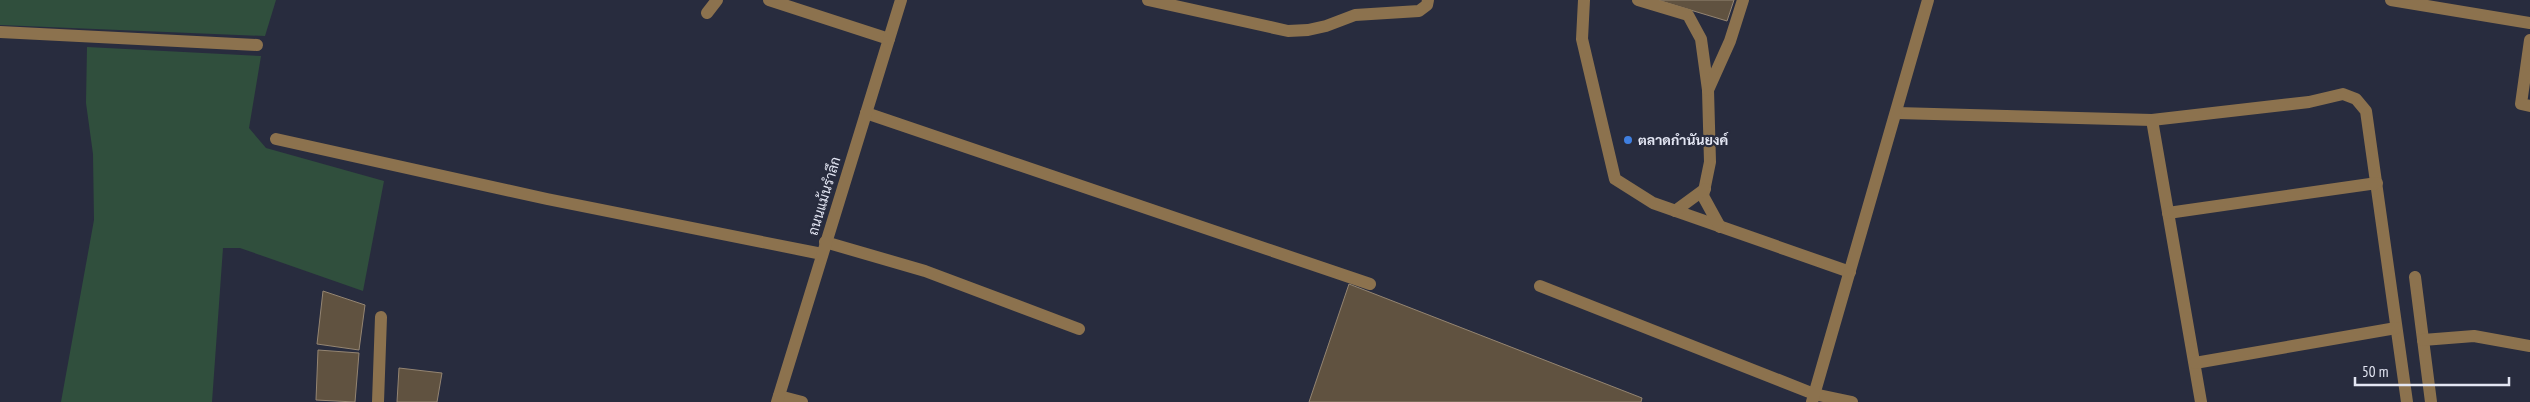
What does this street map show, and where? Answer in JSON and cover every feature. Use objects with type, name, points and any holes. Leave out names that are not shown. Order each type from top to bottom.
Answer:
[{"type":"street","points":[[707,13],[717,0]]},
{"type":"street","points":[[768,0],[889,39]]},
{"type":"street","name":"ถนนแม้นรำลึก","points":[[778,399],[901,0]]},
{"type":"street","points":[[1148,0],[1288,31],[1308,30],[1355,15],[1419,11],[1427,5],[1428,0]]},
{"type":"street","points":[[1584,0],[1582,39],[1615,179],[1653,203],[1850,272]]},
{"type":"street","points":[[1638,0],[1688,15],[1701,39],[1708,90],[1710,162],[1704,196],[1720,227]]},
{"type":"street","points":[[1708,90],[1730,40],[1743,0]]},
{"type":"street","points":[[1813,398],[1897,113],[1928,0]]},
{"type":"street","points":[[2391,0],[2530,23]]},
{"type":"street","points":[[0,32],[257,45]]},
{"type":"street","points":[[2530,40],[2521,104],[2530,106]]},
{"type":"street","points":[[1897,113],[2152,120],[2309,102],[2343,94],[2356,100],[2366,111],[2407,402]]},
{"type":"street","points":[[866,113],[1370,284]]},
{"type":"street","points":[[2152,120],[2201,402]]},
{"type":"street","points":[[276,139],[547,199],[824,248],[925,271],[1079,329]]},
{"type":"street","points":[[2168,213],[2377,183]]},
{"type":"street","points":[[1675,211],[1705,189]]},
{"type":"street","points":[[2415,277],[2431,402]]},
{"type":"street","points":[[1540,286],[1813,398],[1852,402]]},
{"type":"street","points":[[378,402],[381,317]]},
{"type":"street","points":[[2195,363],[2396,328]]},
{"type":"street","points":[[2423,340],[2474,336],[2530,346]]},
{"type":"street","points":[[778,399],[802,402]]},
{"type":"green space","points":[[0,0],[276,0],[265,36],[0,25]]},
{"type":"green space","points":[[87,47],[261,56],[249,128],[266,148],[384,181],[363,291],[240,248],[223,248],[212,402],[61,402],[94,220],[93,154],[86,103]]},
{"type":"building","points":[[1657,0],[1734,0],[1727,21]]},
{"type":"building","points":[[1349,284],[1642,398],[1641,402],[1309,402]]},
{"type":"building","points":[[323,291],[365,305],[359,350],[317,344]]},
{"type":"building","points":[[318,350],[359,353],[355,402],[316,400]]},
{"type":"building","points":[[399,368],[442,373],[437,402],[397,402]]},
{"type":"place","name":"ตลาดกำนันยงค์","points":[[1628,140]]}]
